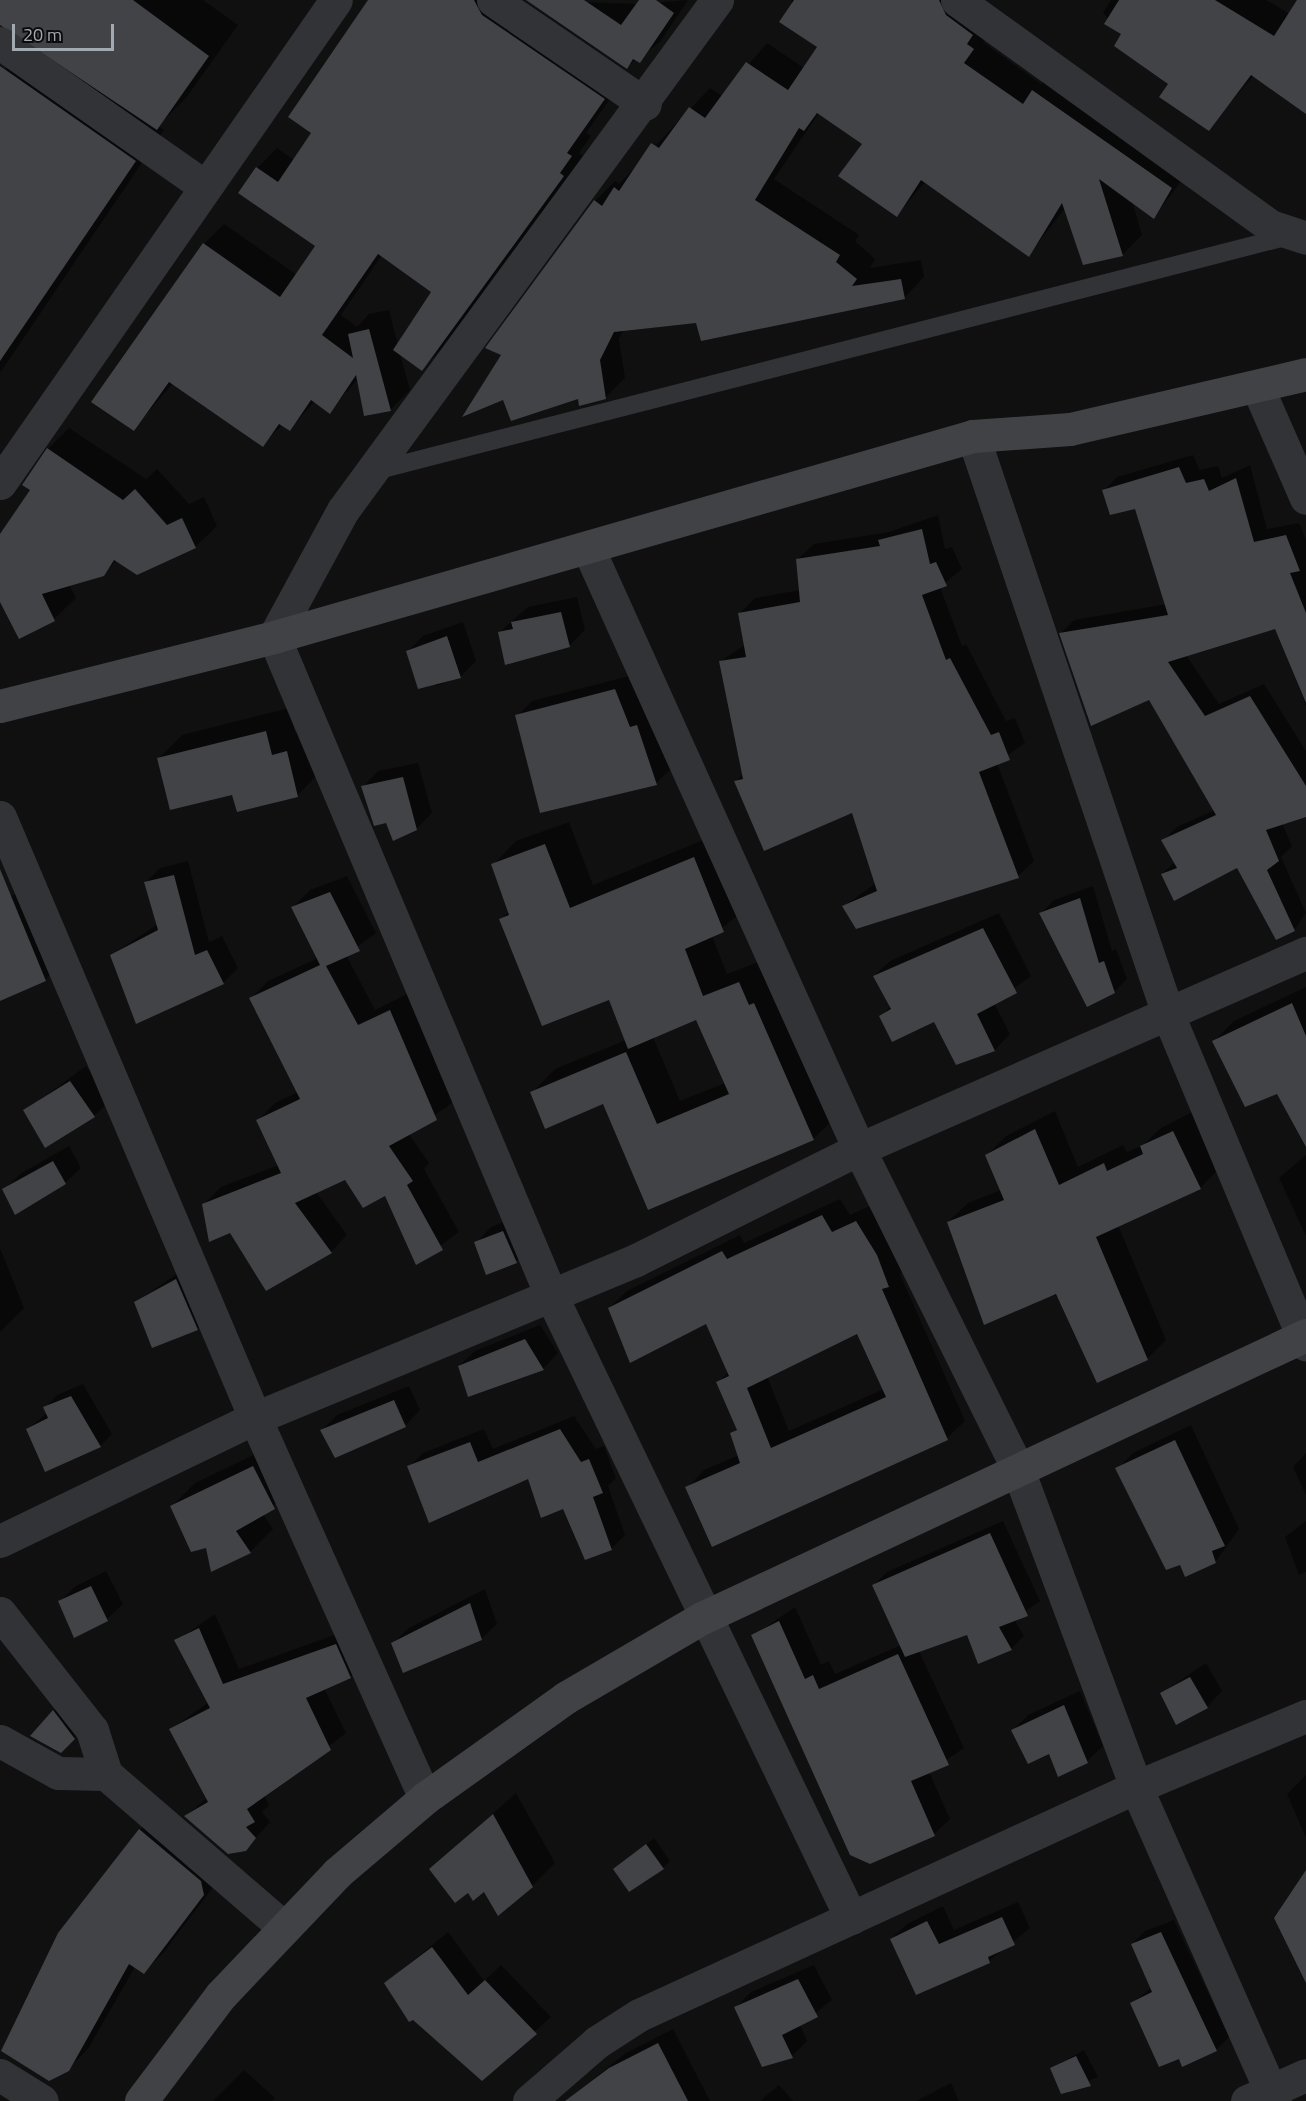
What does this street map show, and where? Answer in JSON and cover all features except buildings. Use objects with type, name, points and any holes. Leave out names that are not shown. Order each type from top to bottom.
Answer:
[{"type":"street","points":[[0,483],[336,0]]},
{"type":"street","points":[[493,0],[645,104]]},
{"type":"street","points":[[717,0],[645,104],[370,473],[309,564],[274,638],[550,1293],[702,1618],[851,1918]]},
{"type":"street","points":[[957,0],[1298,237]]},
{"type":"street","points":[[0,43],[206,187]]},
{"type":"street","points":[[0,705],[274,638],[973,436],[1070,429],[1306,374]]},
{"type":"street","points":[[1257,386],[1306,498]]},
{"type":"street","points":[[141,2101],[282,1926],[425,1798],[565,1698],[702,1618],[1017,1467],[1305,1338],[1169,1017],[973,436]]},
{"type":"street","points":[[588,548],[860,1149],[1017,1467],[1136,1787],[1264,2098],[1306,2075]]},
{"type":"street","points":[[0,817],[255,1418],[425,1798]]},
{"type":"street","points":[[0,1541],[255,1418],[550,1293],[636,1260],[860,1149],[1169,1017],[1306,953]]},
{"type":"street","points":[[0,1613],[92,1730],[106,1774],[282,1926]]},
{"type":"street","points":[[529,2101],[597,2042],[639,2015],[1136,1787],[1306,1716]]},
{"type":"street","points":[[0,1741],[58,1773],[106,1774]]},
{"type":"street","points":[[0,2074],[42,2101]]},
{"type":"lane","points":[[370,473],[1298,237]]}]
